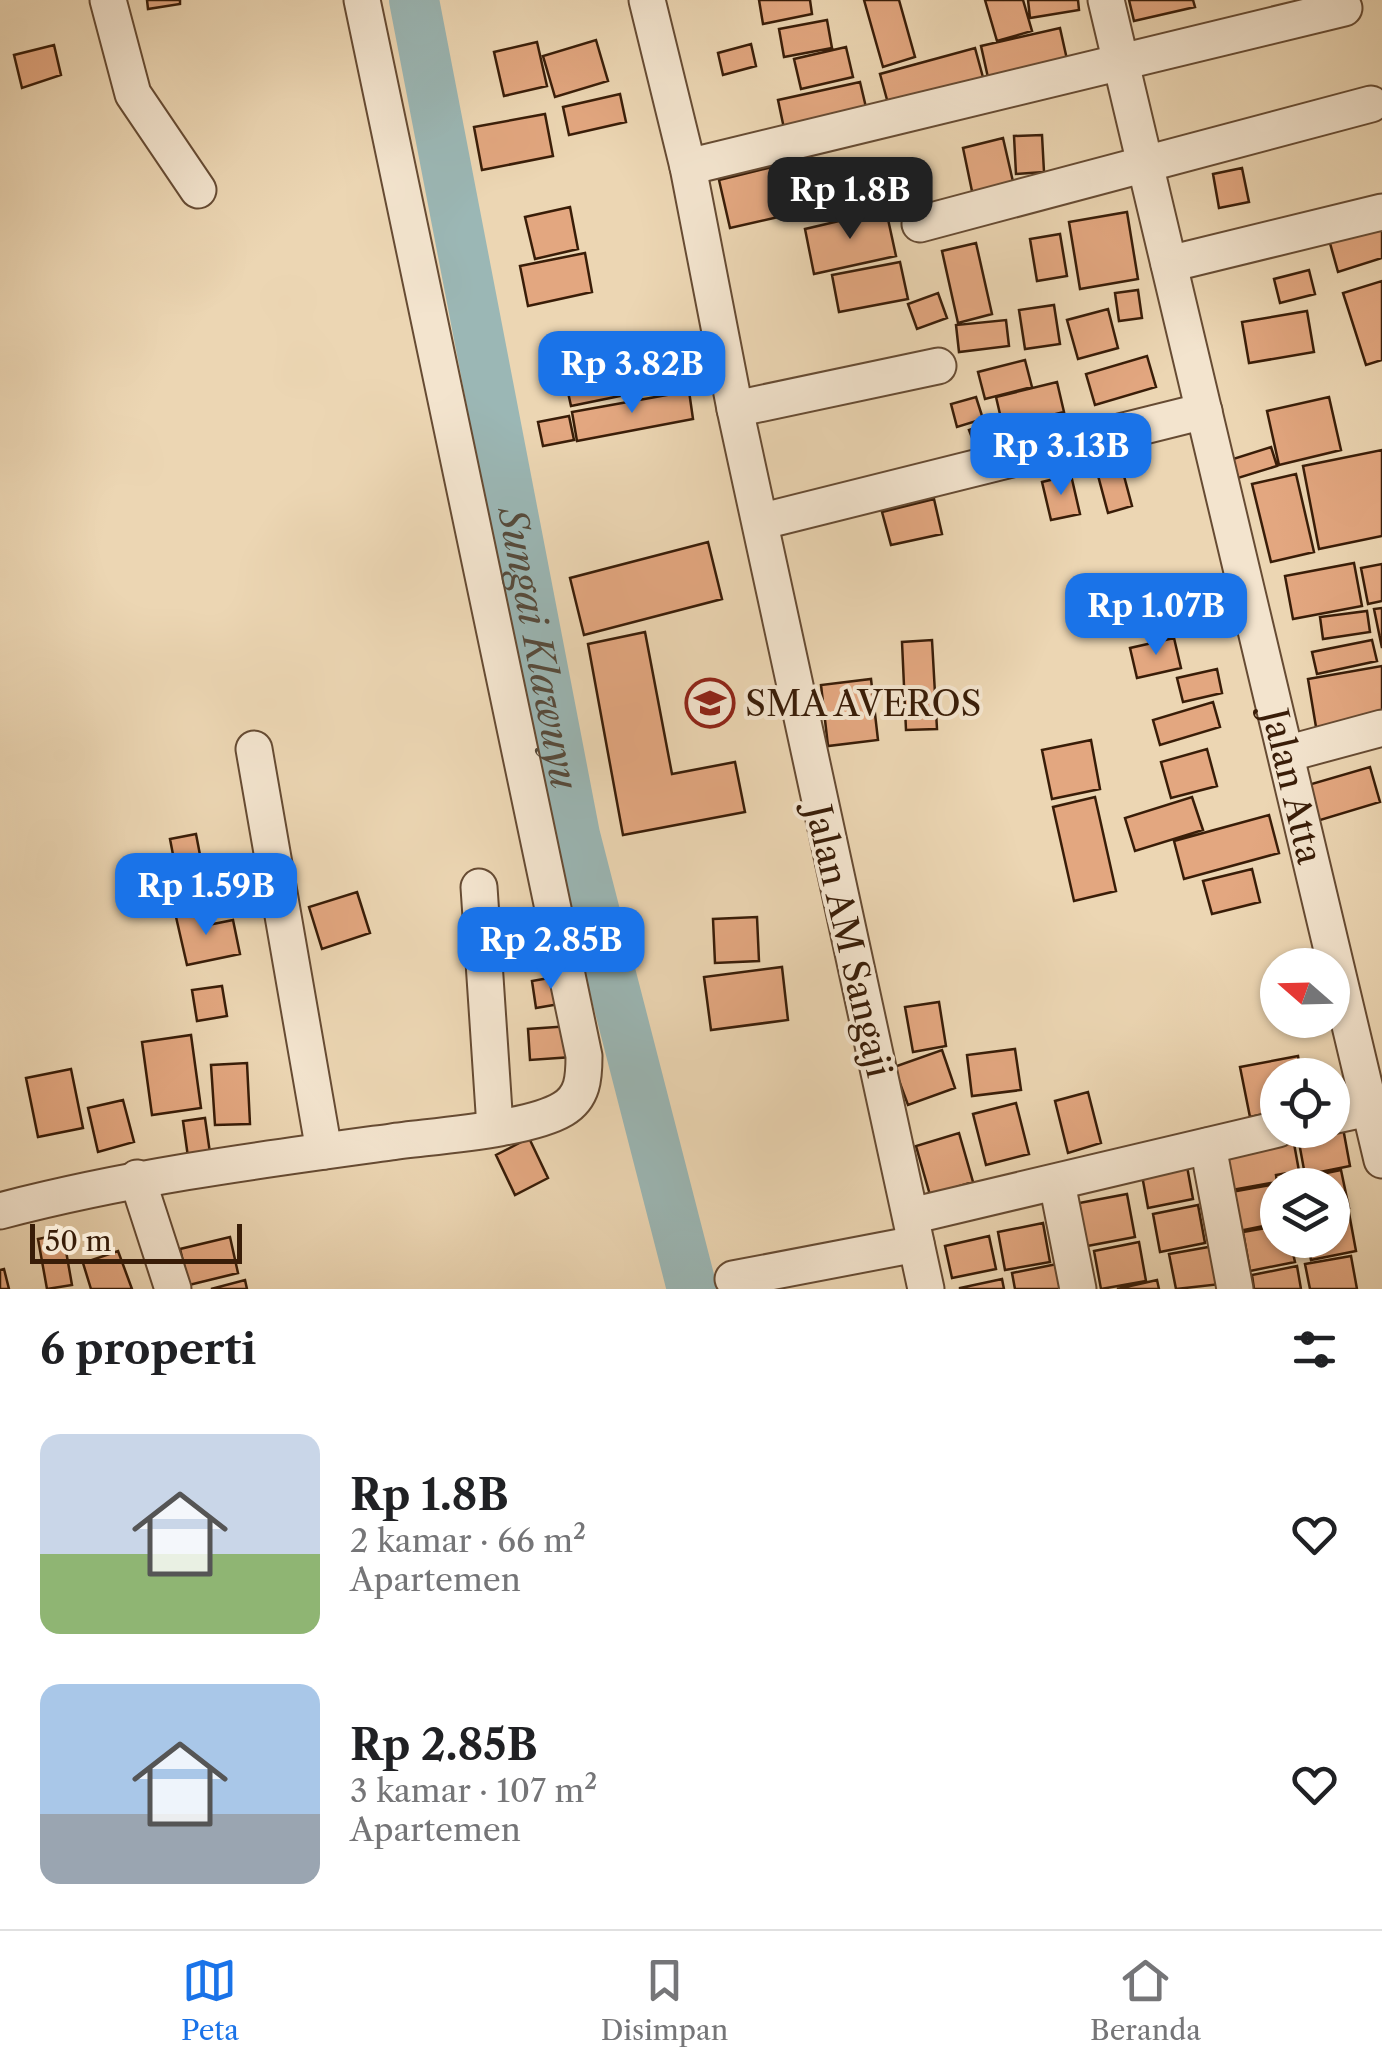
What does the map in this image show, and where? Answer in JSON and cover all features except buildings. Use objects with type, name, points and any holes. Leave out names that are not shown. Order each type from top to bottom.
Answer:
[{"type":"street","points":[[108,0],[133,94],[198,190]]},
{"type":"street","points":[[0,1211],[137,1178],[495,1127],[560,1112],[576,1099],[584,1080],[584,1056],[362,0]]},
{"type":"street","name":"Jalan AM Sangaji","points":[[647,0],[688,167],[834,879],[926,1289]]},
{"type":"street","name":"Jalan Atta","points":[[1106,0],[1286,754],[1376,1106],[1382,1160]]},
{"type":"street","points":[[688,167],[1344,8]]},
{"type":"street","points":[[920,224],[1371,104]]},
{"type":"street","points":[[1170,264],[1382,212]]},
{"type":"street","points":[[736,408],[938,366]]},
{"type":"street","points":[[763,521],[1204,411]]},
{"type":"street","points":[[1286,754],[1382,728]]},
{"type":"street","points":[[254,749],[324,1151]]},
{"type":"street","points":[[478,886],[495,1127]]},
{"type":"street","points":[[1350,1112],[1376,1106]]},
{"type":"street","points":[[733,1279],[914,1230],[1056,1183],[1260,1133]]},
{"type":"street","points":[[1208,1146],[1235,1289]]},
{"type":"street","points":[[137,1178],[172,1289]]},
{"type":"street","points":[[1056,1183],[1078,1289]]},
{"type":"waterway","name":"Sungai Klawuyu","points":[[414,0],[575,835],[692,1289]]},
{"type":"place","name":"SMA AVEROS","points":[[710,703]]}]
